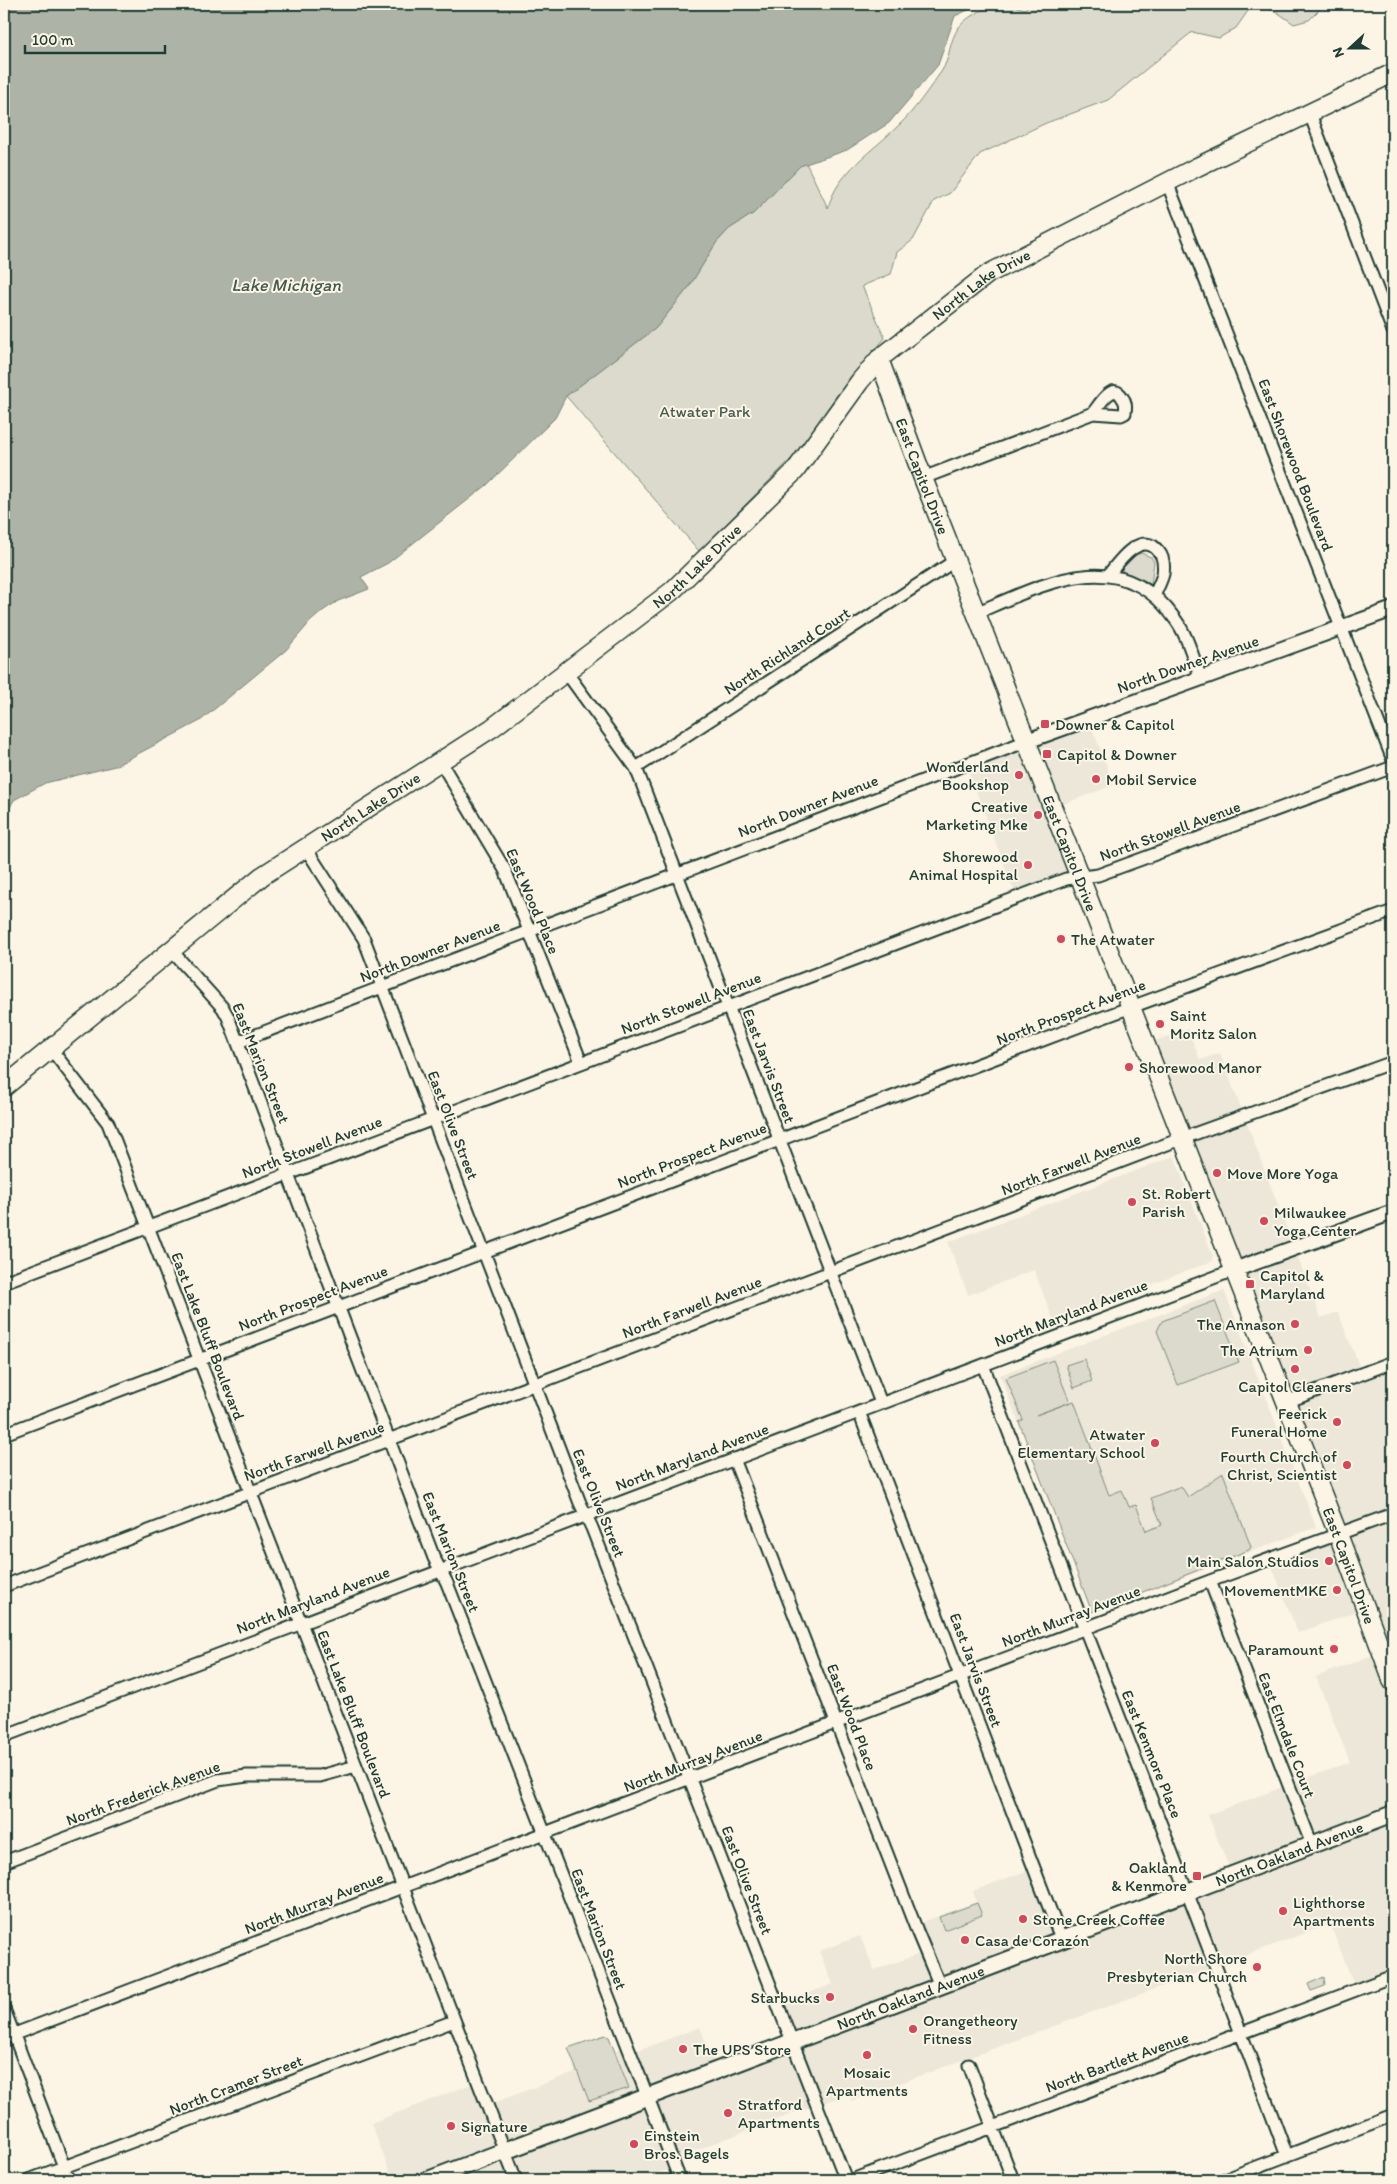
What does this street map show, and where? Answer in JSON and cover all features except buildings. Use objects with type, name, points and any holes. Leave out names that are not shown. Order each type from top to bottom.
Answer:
[{"type":"main road","name":"North Lake Drive","points":[[4,1088],[262,876],[492,728],[672,591],[802,463],[860,381],[879,359],[988,274],[1167,182],[1393,73]]},
{"type":"main road","name":"East Capitol Drive","points":[[879,359],[923,478],[1391,1672]]},
{"type":"main road","name":"North Oakland Avenue","points":[[428,2180],[1393,1814]]},
{"type":"street","points":[[1310,114],[1393,331]]},
{"type":"street","name":"East Shorewood Boulevard","points":[[1167,182],[1393,760]]},
{"type":"street","points":[[923,478],[1093,413]]},
{"type":"street","points":[[1109,574],[1118,562],[1137,546],[1148,544],[1155,547],[1162,557],[1163,564],[1162,575],[1154,596]]},
{"type":"street","name":"North Richland Court","points":[[636,768],[956,560]]},
{"type":"street","points":[[976,613],[1057,581],[1109,574],[1133,583],[1154,596],[1176,619],[1200,678]]},
{"type":"street","name":"North Downer Avenue","points":[[238,1042],[1027,741],[1393,608]]},
{"type":"street","name":"East Jarvis Street","points":[[566,672],[636,768],[881,1403]]},
{"type":"street","name":"East Wood Place","points":[[440,761],[505,870],[581,1062]]},
{"type":"street","name":"North Stowell Avenue","points":[[4,1282],[1066,879],[1081,879],[1098,875],[1393,767]]},
{"type":"street","name":"East Olive Street","points":[[305,847],[364,939],[535,1385],[846,2180]]},
{"type":"street","name":"North Prospect Avenue","points":[[4,1434],[780,1139],[1393,911]]},
{"type":"street","name":"East Marion Street","points":[[171,950],[223,1008],[238,1042],[389,1440],[680,2180]]},
{"type":"street","name":"East Lake Bluff Boulevard","points":[[51,1049],[108,1123],[516,2180]]},
{"type":"street","name":"North Farwell Avenue","points":[[4,1586],[1183,1138],[1393,1062]]},
{"type":"street","name":"North Maryland Avenue","points":[[4,1736],[881,1403],[1393,1212]]},
{"type":"street","points":[[1286,1402],[1393,1362]]},
{"type":"street","name":"East Kenmore Place","points":[[983,1365],[1084,1629],[1189,1891],[1287,2156]]},
{"type":"street","name":"East Jarvis Street","points":[[859,1412],[1062,1940]]},
{"type":"street","name":"East Wood Place","points":[[734,1459],[940,1986]]},
{"type":"street","name":"North Murray Avenue","points":[[8,2036],[1210,1581],[1393,1514]]},
{"type":"street","name":"East Elmdale Court","points":[[1210,1581],[1312,1846]]},
{"type":"street","name":"North Frederick Avenue","points":[[4,1862],[218,1780],[247,1776],[320,1776],[356,1766]]},
{"type":"street","name":"North Bartlett Avenue","points":[[852,2180],[1393,1976]]},
{"type":"street","points":[[4,2009],[8,2036],[69,2180]]},
{"type":"street","name":"North Cramer Street","points":[[29,2180],[454,2020]]},
{"type":"street","points":[[970,2065],[1013,2180]]},
{"type":"street","points":[[1223,2180],[1393,2114]]},
{"type":"shaded area","points":[[1088,717],[1114,785],[1053,808],[1081,879],[1017,898],[966,765]]},
{"type":"shaded area","points":[[1188,1029],[1200,1060],[1220,1053],[1321,1318],[1338,1312],[1362,1373],[1393,1362],[1393,1976],[1356,1990],[1330,1924],[852,2101],[848,2094],[808,2108],[672,2159],[675,2167],[641,2180],[393,2180],[371,2123],[477,2082],[488,2105],[575,2072],[573,2067],[627,2046],[631,2053],[700,2027],[717,2070],[792,2042],[778,2005],[833,1984],[819,1951],[860,1936],[874,1970],[925,1952],[915,1925],[976,1902],[973,1891],[1034,1868],[1061,1940],[1232,1875],[1208,1815],[1350,1762],[1316,1677],[1381,1652],[1365,1608],[1298,1633],[1269,1559],[1338,1534],[1146,1044]]},
{"type":"shaded area","points":[[1174,1156],[1213,1256],[1213,1261],[1054,1322],[1034,1270],[968,1295],[948,1242]]},
{"type":"shaded area","name":"Atwater Elementary School","points":[[1224,1290],[1316,1527],[1092,1612],[1000,1375]]},
{"type":"green space","name":"Atwater Park","points":[[1007,4],[1025,9],[1029,4],[1253,4],[1236,28],[1219,38],[1192,32],[1108,100],[1046,123],[980,154],[950,193],[934,201],[913,240],[897,252],[891,274],[862,286],[885,338],[837,395],[797,453],[699,551],[566,396],[656,328],[689,287],[716,243],[729,229],[754,213],[800,165],[806,163],[828,208],[839,184],[848,173],[905,119],[926,93],[944,67],[953,38],[959,27],[981,11]]},
{"type":"green space","points":[[1257,4],[1325,4],[1309,20],[1294,24],[1277,12]]},
{"type":"green space","points":[[1141,553],[1151,557],[1154,562],[1151,585],[1122,572],[1122,569],[1136,555]]},
{"type":"green space","points":[[1215,1301],[1239,1362],[1178,1385],[1157,1331],[1162,1321]]},
{"type":"green space","points":[[1084,1359],[1092,1381],[1074,1388],[1066,1365]]},
{"type":"green space","points":[[1053,1360],[1070,1402],[1036,1415],[1074,1401],[1109,1495],[1122,1490],[1129,1507],[1136,1505],[1146,1531],[1162,1525],[1151,1498],[1181,1486],[1188,1497],[1223,1473],[1251,1547],[1249,1550],[1092,1612],[1019,1422],[1023,1420],[1006,1378]]},
{"type":"green space","points":[[977,1903],[982,1915],[944,1930],[939,1917]]},
{"type":"green space","points":[[1324,1977],[1325,1986],[1311,1991],[1308,1984]]},
{"type":"green space","points":[[605,2035],[609,2037],[629,2088],[589,2101],[568,2048]]},
{"type":"water","name":"Lake Michigan","points":[[4,4],[981,4],[955,16],[938,65],[889,123],[847,150],[800,166],[754,213],[729,229],[716,243],[689,287],[656,328],[566,396],[555,418],[487,485],[388,563],[361,577],[369,589],[338,601],[324,610],[311,621],[286,650],[200,721],[115,766],[45,783],[14,800],[4,818]]},
{"type":"place","name":"Downer & Capitol","points":[[1045,724]]},
{"type":"place","name":"Capitol & Downer","points":[[1047,754]]},
{"type":"place","name":"Wonderland Bookshop","points":[[1019,775]]},
{"type":"place","name":"Mobil Service","points":[[1096,779]]},
{"type":"place","name":"Creative Marketing Mke","points":[[1038,815]]},
{"type":"place","name":"Shorewood Animal Hospital","points":[[1028,865]]},
{"type":"place","name":"The Atwater","points":[[1061,939]]},
{"type":"place","name":"Saint Moritz Salon","points":[[1160,1024]]},
{"type":"place","name":"Shorewood Manor","points":[[1129,1067]]},
{"type":"place","name":"Move More Yoga","points":[[1217,1173]]},
{"type":"place","name":"St. Robert Parish","points":[[1132,1202]]},
{"type":"place","name":"Milwaukee Yoga Center","points":[[1264,1221]]},
{"type":"place","name":"Capitol & Maryland","points":[[1250,1284]]},
{"type":"place","name":"The Annason","points":[[1295,1324]]},
{"type":"place","name":"The Atrium","points":[[1308,1350]]},
{"type":"place","name":"Capitol Cleaners","points":[[1295,1369]]},
{"type":"place","name":"Feerick Funeral Home","points":[[1337,1422]]},
{"type":"place","name":"Atwater Elementary School","points":[[1155,1443]]},
{"type":"place","name":"Fourth Church of Christ, Scientist","points":[[1347,1465]]},
{"type":"place","name":"Main Salon Studios","points":[[1329,1561]]},
{"type":"place","name":"MovementMKE","points":[[1337,1590]]},
{"type":"place","name":"Paramount","points":[[1334,1649]]},
{"type":"place","name":"Oakland & Kenmore","points":[[1197,1876]]},
{"type":"place","name":"Lighthorse Apartments","points":[[1283,1911]]},
{"type":"place","name":"Stone Creek Coffee","points":[[1023,1919]]},
{"type":"place","name":"Casa de Corazón","points":[[965,1940]]},
{"type":"place","name":"North Shore Presbyterian Church","points":[[1257,1967]]},
{"type":"place","name":"Starbucks","points":[[830,1997]]},
{"type":"place","name":"Orangetheory Fitness","points":[[913,2029]]},
{"type":"place","name":"The UPS Store","points":[[683,2049]]},
{"type":"place","name":"Mosaic Apartments","points":[[867,2055]]},
{"type":"place","name":"Stratford Apartments","points":[[728,2113]]},
{"type":"place","name":"Signature","points":[[451,2126]]},
{"type":"place","name":"Einstein Bros. Bagels","points":[[634,2144]]}]
